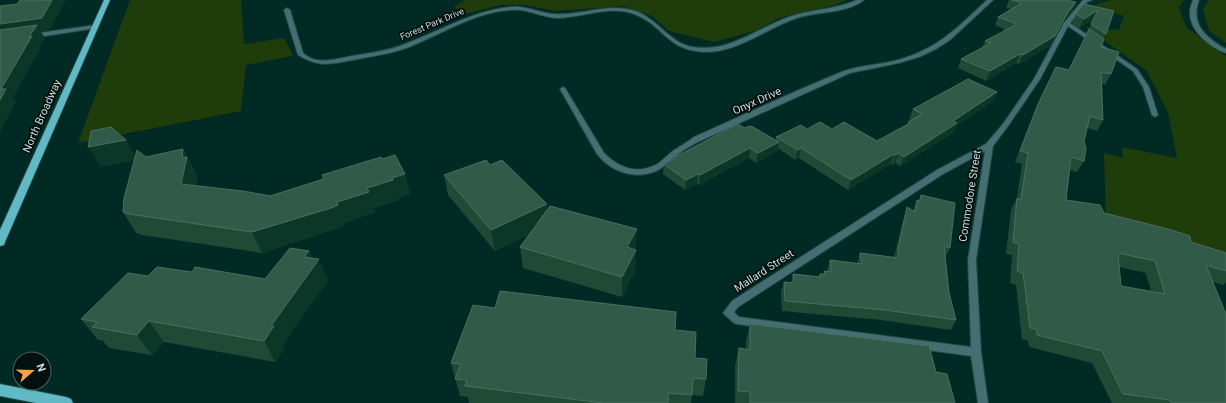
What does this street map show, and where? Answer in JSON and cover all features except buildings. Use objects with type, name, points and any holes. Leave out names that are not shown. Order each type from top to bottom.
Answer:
[{"type":"main road","name":"North Broadway","points":[[0,242],[107,0]]},
{"type":"main road","points":[[0,390],[66,403]]},
{"type":"street","name":"Forest Park Drive","points":[[287,10],[300,54],[314,61],[334,61],[387,52],[493,10],[513,8],[527,9],[557,16],[624,10],[636,13],[648,20],[677,43],[690,49],[704,50],[734,45],[798,15],[839,9],[861,0]]},
{"type":"street","name":"Onyx Drive","points":[[563,89],[601,154],[608,163],[620,170],[635,173],[650,170],[661,165],[678,151],[698,139],[824,82],[848,72],[904,60],[934,48],[948,39],[990,0]]},
{"type":"street","name":"Commodore Street","points":[[983,403],[976,352],[972,260],[989,146],[1037,79],[1067,23],[1087,0]]},
{"type":"street","points":[[1196,0],[1191,11],[1194,22],[1209,41],[1226,51]]},
{"type":"street","points":[[1067,23],[1135,70],[1146,87],[1155,114]]},
{"type":"street","points":[[22,37],[95,27]]},
{"type":"street","name":"Mallard Street","points":[[976,352],[737,320],[728,313],[735,304],[940,172],[989,146]]},
{"type":"green space","points":[[130,0],[241,0],[244,44],[284,38],[293,56],[246,65],[241,111],[78,143]]},
{"type":"green space","points":[[464,0],[846,0],[838,4],[779,18],[757,30],[715,42],[669,31],[652,16],[623,6],[555,11],[526,5],[501,5],[465,14],[454,7]]},
{"type":"green space","points":[[1110,0],[1184,0],[1179,7],[1186,27],[1226,56],[1226,259],[1106,221],[1104,153],[1123,158],[1122,147],[1177,158],[1168,113],[1147,71],[1085,27],[1119,30],[1124,16],[1093,6]]},
{"type":"green space","points":[[1209,0],[1226,0],[1226,43],[1209,31],[1203,9]]}]
